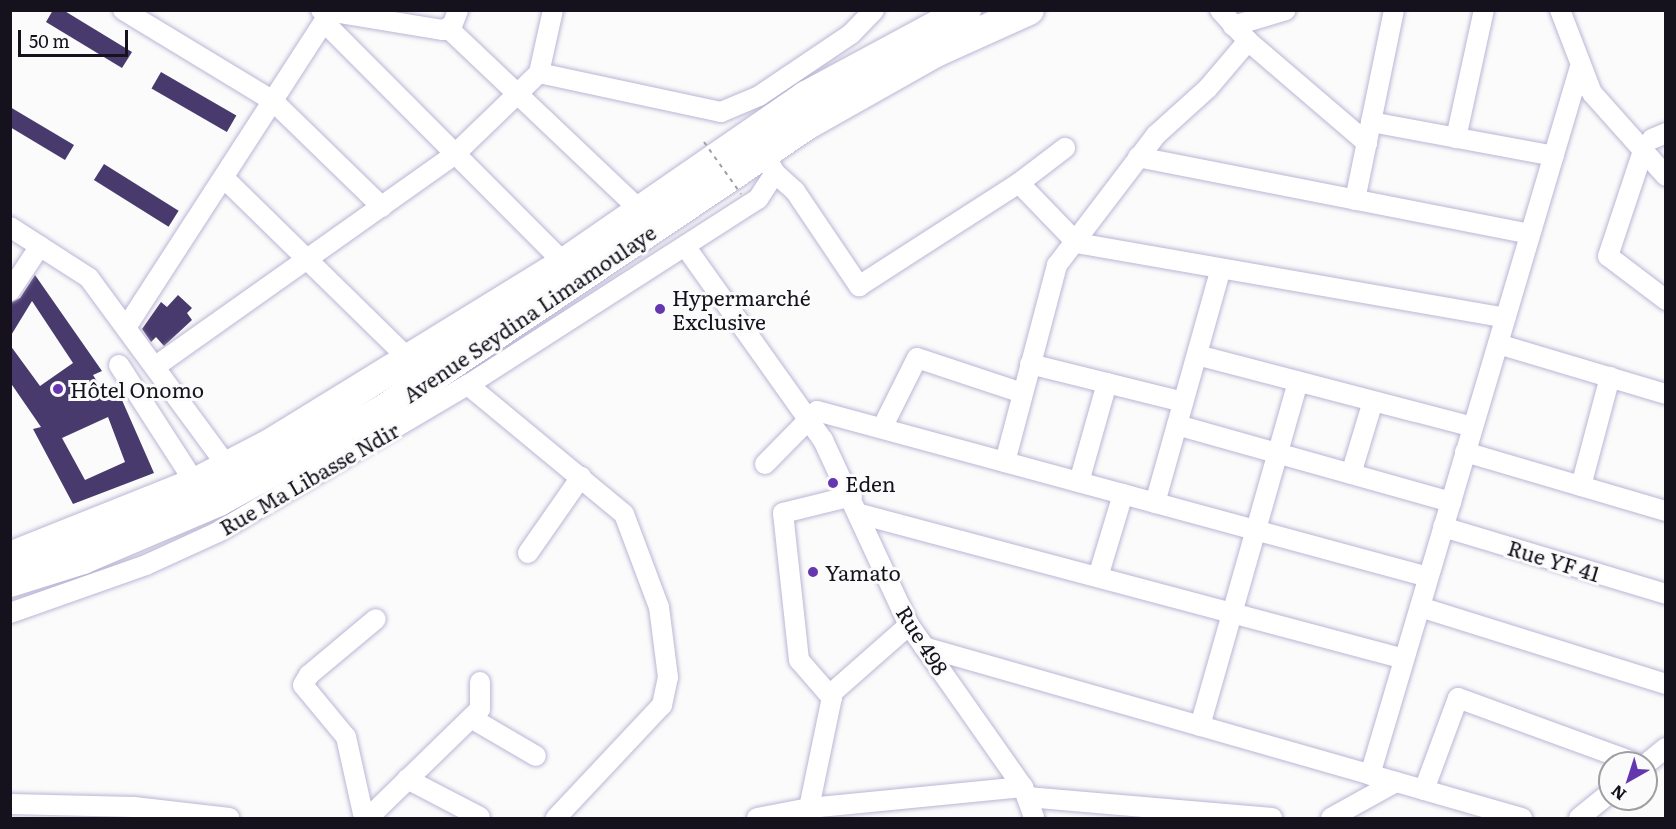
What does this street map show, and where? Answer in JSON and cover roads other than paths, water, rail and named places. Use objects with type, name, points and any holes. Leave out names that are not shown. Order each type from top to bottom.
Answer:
[{"type":"highway","name":"Avenue Seydina Limamoulaye","points":[[10,557],[195,483],[228,467],[411,361],[564,263],[639,209],[806,96],[966,10]]},
{"type":"highway","name":"Avenue Seydina Limamoulaye","points":[[10,582],[83,559],[209,505],[385,409],[770,164],[875,84],[1029,10]]},
{"type":"street","points":[[123,10],[273,101],[382,207]]},
{"type":"street","points":[[448,28],[458,10]]},
{"type":"street","points":[[156,366],[309,261],[453,156],[539,73],[553,10]]},
{"type":"street","points":[[539,73],[721,112],[759,96],[851,34],[874,10]]},
{"type":"street","points":[[1220,10],[1248,41],[1367,143]]},
{"type":"street","points":[[1233,26],[1286,10]]},
{"type":"street","points":[[1355,200],[1394,10]]},
{"type":"street","points":[[1456,138],[1484,10]]},
{"type":"street","points":[[1560,10],[1580,67],[1603,109],[1653,141],[1665,176]]},
{"type":"street","points":[[128,326],[273,101],[324,16]]},
{"type":"street","points":[[324,16],[448,28],[639,209]]},
{"type":"street","points":[[324,16],[453,156],[564,263]]},
{"type":"street","points":[[1005,462],[1051,276],[1138,157],[1171,119],[1209,88],[1248,41]]},
{"type":"street","points":[[1370,775],[1580,67]]},
{"type":"street","points":[[1371,122],[1554,156]]},
{"type":"street","points":[[1653,141],[1608,256],[1665,300]]},
{"type":"street","points":[[770,164],[795,191],[859,286],[1019,183],[1065,148]]},
{"type":"street","points":[[1138,157],[1530,234]]},
{"type":"street","name":"Rue Ma Libasse Ndir","points":[[10,613],[146,565],[218,532],[468,385],[758,199],[770,164]]},
{"type":"street","points":[[224,178],[411,361]]},
{"type":"street","points":[[1019,183],[1077,243],[1220,272],[1505,318]]},
{"type":"street","points":[[10,227],[89,278],[128,326],[228,467]]},
{"type":"street","points":[[10,291],[40,246]]},
{"type":"street","name":"Rue 498","points":[[685,246],[810,419],[852,496],[909,624],[1025,792],[1034,819]]},
{"type":"street","points":[[1155,503],[1220,272]]},
{"type":"street","points":[[1498,344],[1665,394]]},
{"type":"street","points":[[1197,355],[1473,427]]},
{"type":"street","points":[[882,428],[917,358],[1022,393]]},
{"type":"street","points":[[1030,364],[1183,402]]},
{"type":"street","points":[[119,365],[195,483]]},
{"type":"street","points":[[1581,486],[1610,377]]},
{"type":"street","points":[[1200,726],[1298,382]]},
{"type":"street","points":[[1080,482],[1107,383]]},
{"type":"street","points":[[468,385],[581,477],[628,521],[659,607],[668,692],[662,705],[556,819]]},
{"type":"street","points":[[1351,474],[1373,401]]},
{"type":"street","points":[[765,464],[817,411],[1428,578]]},
{"type":"street","points":[[1177,425],[1451,502]]},
{"type":"street","points":[[1465,452],[1665,511]]},
{"type":"street","points":[[528,553],[581,477]]},
{"type":"street","points":[[1098,577],[1123,494]]},
{"type":"street","points":[[832,698],[798,660],[783,513],[852,496]]},
{"type":"street","points":[[860,514],[1404,659]]},
{"type":"street","name":"Rue YF 41","points":[[1443,527],[1665,594]]},
{"type":"street","points":[[1420,607],[1665,684]]},
{"type":"street","points":[[366,819],[346,737],[303,685],[309,675],[376,619]]},
{"type":"street","points":[[809,808],[832,698],[909,624]]},
{"type":"street","points":[[924,647],[1522,819]]},
{"type":"street","points":[[366,819],[471,718],[482,702],[480,682]]},
{"type":"street","points":[[1424,790],[1458,698],[1603,751]]},
{"type":"street","points":[[471,718],[536,756]]},
{"type":"street","points":[[407,779],[480,817]]},
{"type":"street","points":[[1331,819],[1396,782]]},
{"type":"street","points":[[757,819],[809,808],[1025,792],[1272,819]]},
{"type":"street","points":[[1579,819],[1598,803]]},
{"type":"street","points":[[10,804],[134,807],[229,819]]},
{"type":"place","name":"Hypermarché Exclusive","points":[[660,309]]},
{"type":"place","name":"Hôtel Onomo","points":[[58,389]]},
{"type":"place","name":"Eden","points":[[833,483]]},
{"type":"place","name":"Yamato","points":[[813,572]]}]
